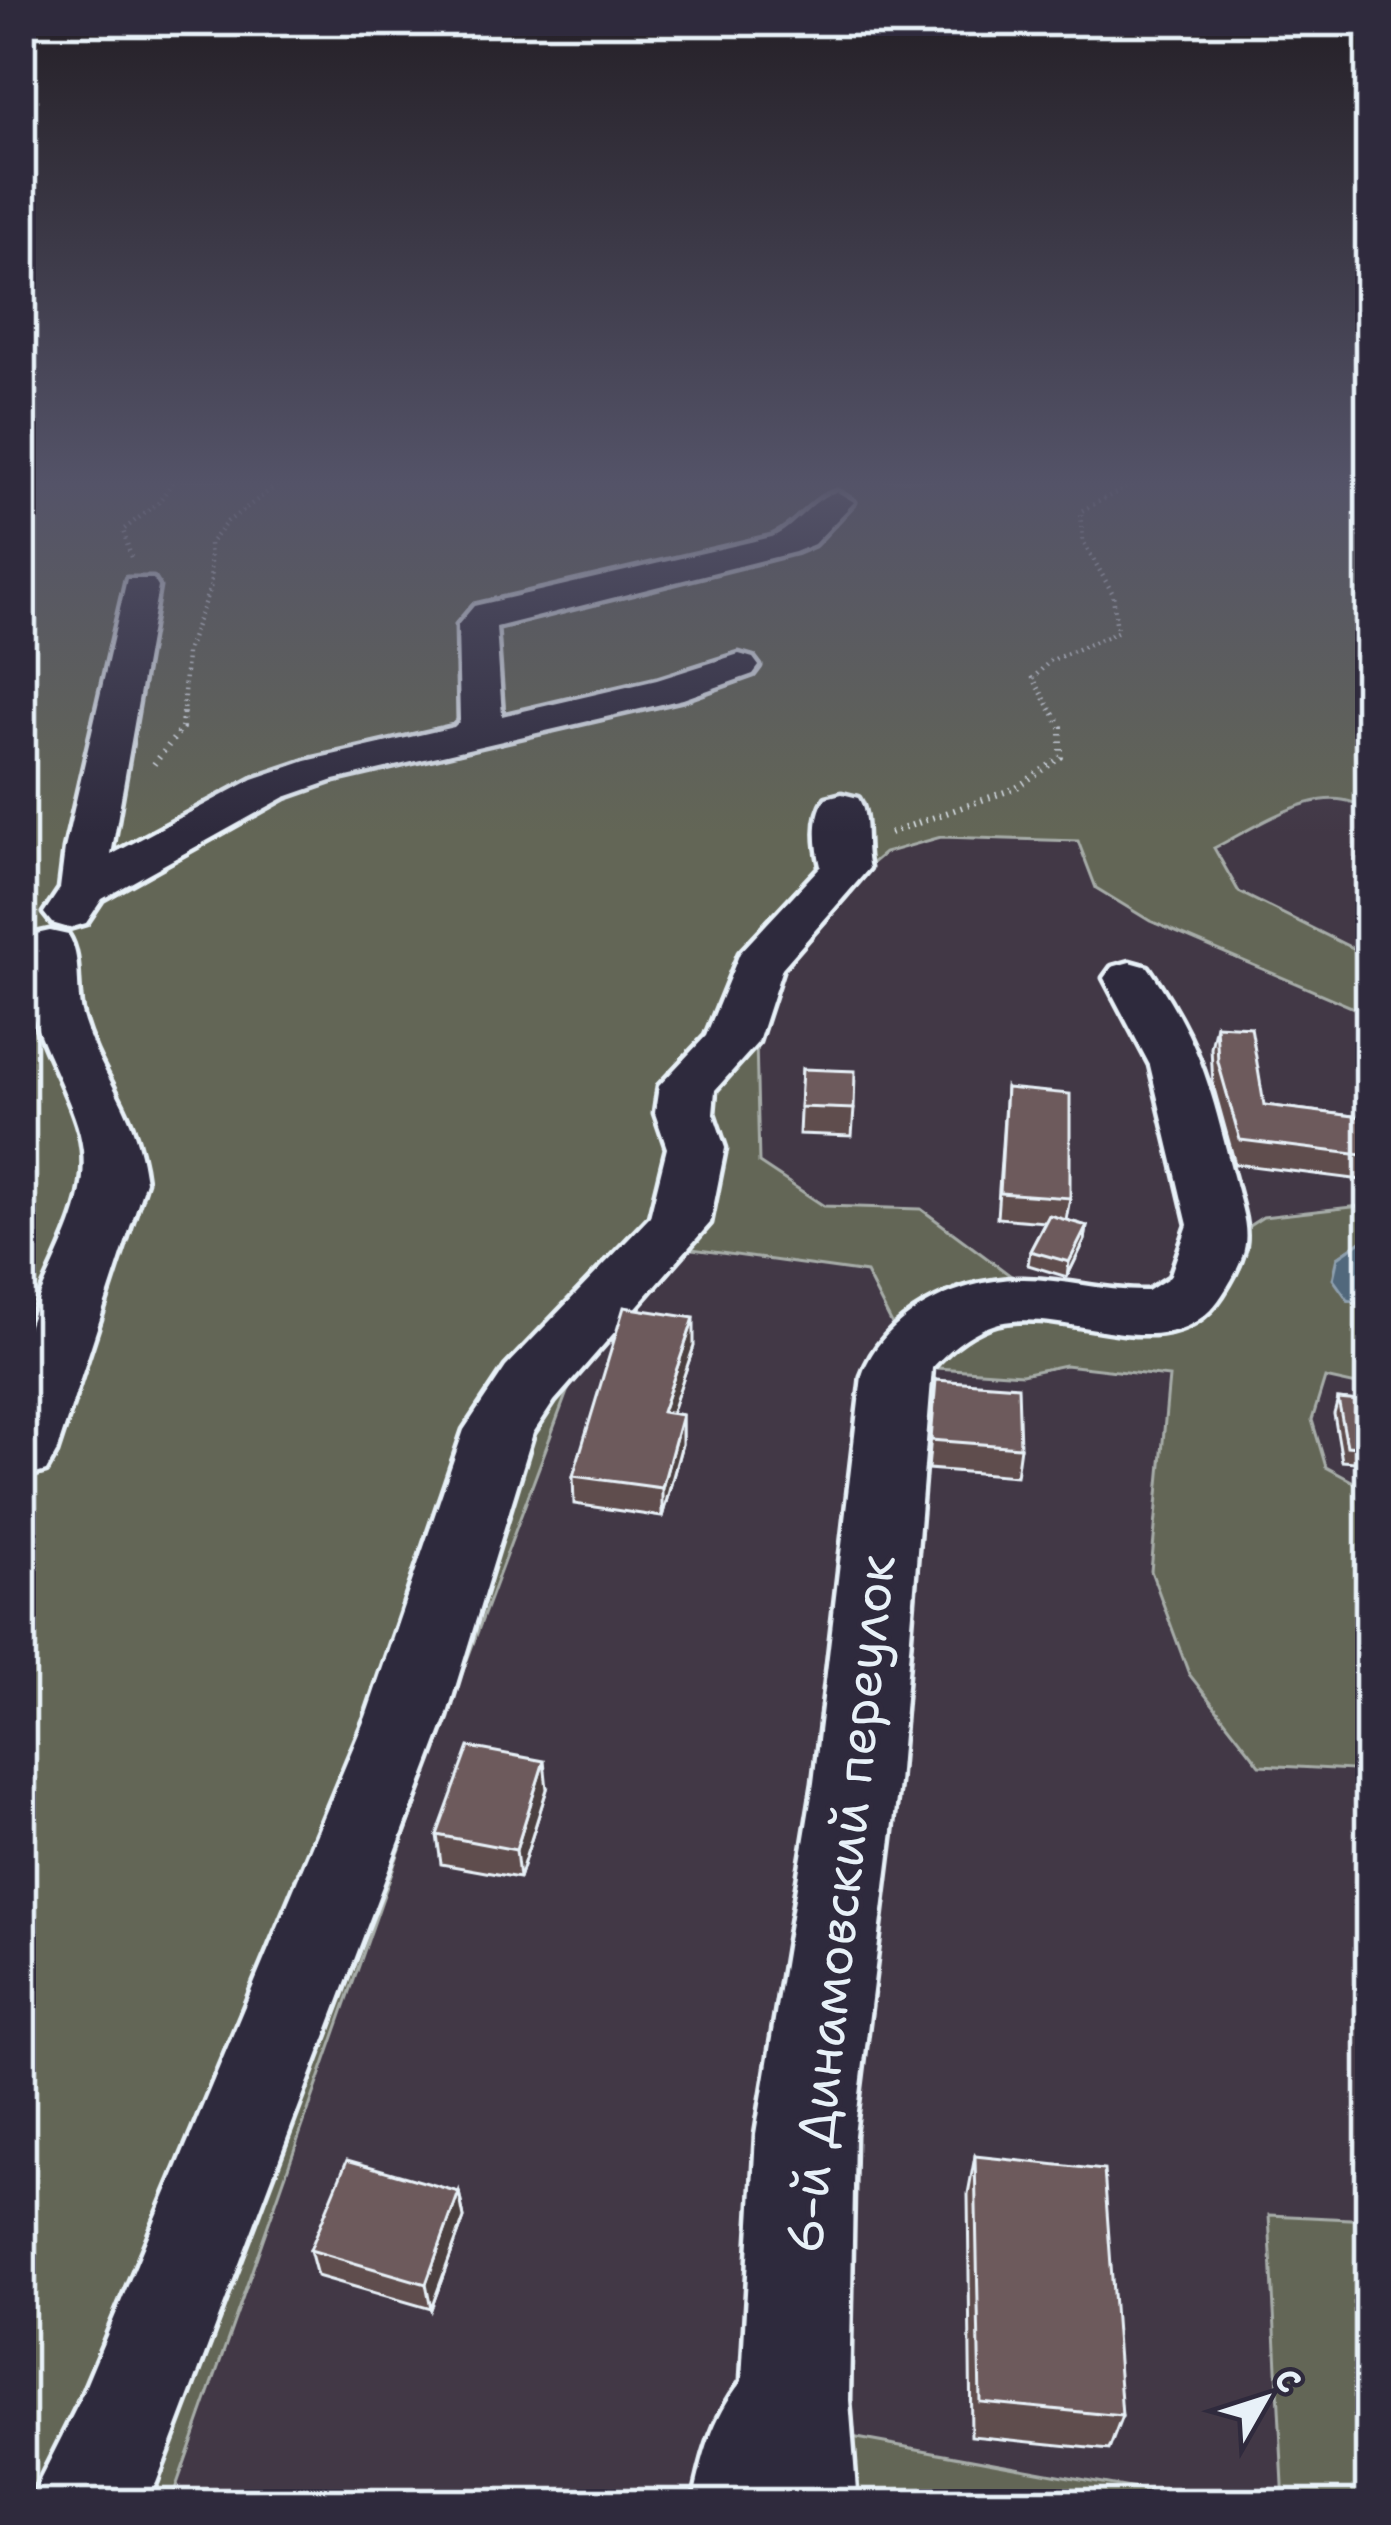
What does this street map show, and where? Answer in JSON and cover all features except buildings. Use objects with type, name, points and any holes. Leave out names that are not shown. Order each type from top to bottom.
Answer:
[{"type":"street","points":[[84,890],[138,598]]},
{"type":"street","points":[[468,737],[481,723],[477,625],[487,614],[556,598]]},
{"type":"street","points":[[21,1453],[115,1181],[110,1136],[57,1029],[35,947],[84,890],[269,788],[321,770],[580,706],[669,690],[739,666]]},
{"type":"street","points":[[84,2504],[117,2444],[406,1717],[499,1430],[530,1384],[679,1223],[696,1148],[683,1113],[687,1086],[731,1042],[758,964],[845,868],[841,828]]},
{"type":"street","name":"6-й Динамовский переулок","points":[[802,2504],[795,2400],[805,2134],[856,1783],[892,1377],[909,1347],[950,1318],[989,1304],[1022,1300],[1125,1313],[1162,1311],[1183,1302],[1194,1289],[1219,1225],[1203,1188],[1183,1083],[1171,1047],[1130,978]]},
{"type":"street","points":[[749,2504],[759,2447],[795,2400]]},
{"type":"path","points":[[99,810],[136,786],[182,728],[186,652],[206,598]]},
{"type":"path","points":[[841,828],[932,820],[1016,788],[1061,757],[1061,727],[1033,678],[1050,661],[1118,632],[1114,598]]},
{"type":"green space","points":[[21,598],[1370,598],[1370,814],[1354,803],[1314,801],[1214,848],[1239,892],[1370,957],[1370,1015],[1150,921],[1096,888],[1078,841],[941,837],[884,853],[782,951],[756,1040],[759,1163],[824,1206],[921,1209],[1034,1293],[897,1334],[866,1273],[678,1247],[614,1311],[567,1392],[454,1695],[170,2504],[21,2504]]},
{"type":"green space","points":[[1370,1205],[1370,1235],[1338,1257],[1348,1300],[1370,1307],[1370,1388],[1325,1378],[1312,1420],[1326,1467],[1370,1491],[1370,1771],[1260,1765],[1189,1674],[1151,1571],[1169,1377],[1065,1365],[1022,1374],[909,1366],[995,1313],[1137,1325],[1235,1235],[1263,1217]]},
{"type":"green space","points":[[1269,2215],[1370,2220],[1370,2504],[1284,2504]]},
{"type":"green space","points":[[819,2431],[1217,2504],[726,2504]]},
{"type":"water","points":[[1370,1235],[1370,1307],[1348,1300],[1333,1279],[1338,1257]]}]
